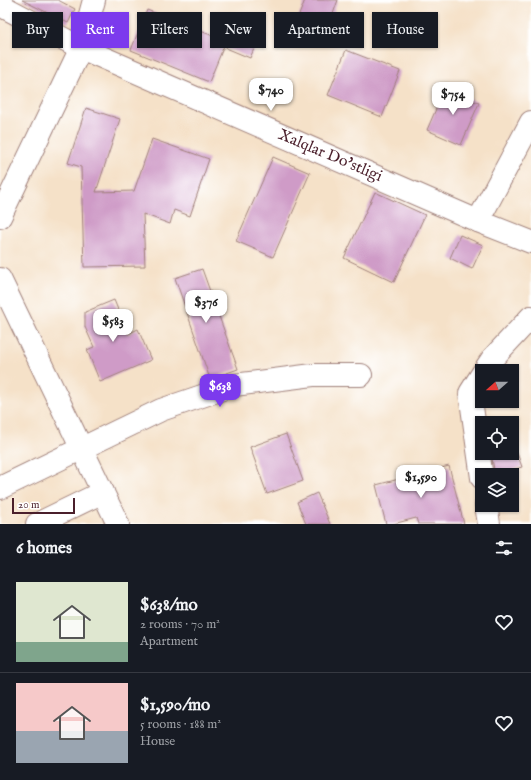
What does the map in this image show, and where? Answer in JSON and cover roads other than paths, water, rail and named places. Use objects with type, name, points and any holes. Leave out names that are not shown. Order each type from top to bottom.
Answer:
[{"type":"street","points":[[91,12],[94,0]]},
{"type":"street","name":"Xalqlar Do'stligi","points":[[0,5],[71,43]]},
{"type":"street","points":[[0,217],[81,48]]},
{"type":"street","name":"Xalqlar Do'stligi","points":[[81,48],[478,221],[531,242]]},
{"type":"street","points":[[478,221],[531,122]]},
{"type":"street","points":[[0,279],[118,524]]},
{"type":"street","points":[[489,364],[531,317]]},
{"type":"street","points":[[0,488],[161,410],[234,385],[313,375],[361,374]]},
{"type":"street","points":[[475,385],[470,393],[481,468]]},
{"type":"street","points":[[37,524],[103,492]]},
{"type":"street","points":[[487,512],[489,524]]}]
